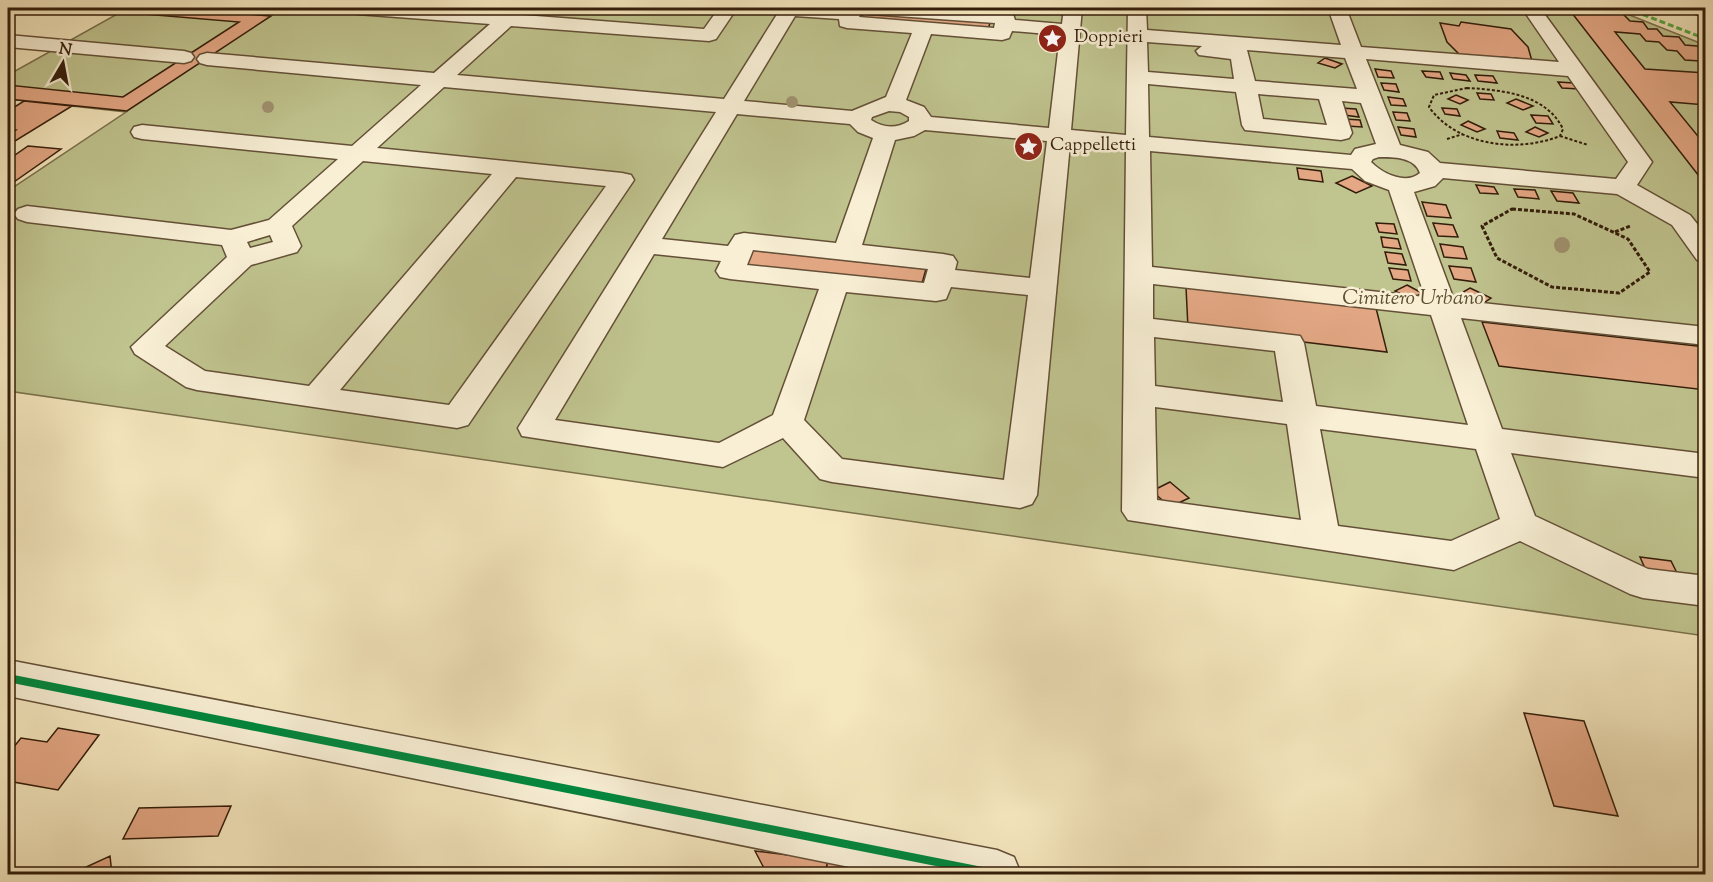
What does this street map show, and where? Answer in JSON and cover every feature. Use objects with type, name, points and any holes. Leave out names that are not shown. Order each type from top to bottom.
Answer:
[{"type":"street","points":[[357,8],[513,13],[709,35],[728,8]]},
{"type":"street","points":[[1337,8],[1387,142]]},
{"type":"street","points":[[1531,8],[1640,162],[1623,187]]},
{"type":"street","points":[[787,422],[832,470],[1020,495],[1072,19],[1004,26],[1005,18],[930,16],[858,10],[789,9],[534,428],[723,455],[787,422],[835,282]]},
{"type":"street","points":[[858,10],[847,22],[930,16]]},
{"type":"street","points":[[142,132],[358,153],[510,168],[622,180],[457,417],[197,380],[146,347],[236,249],[278,225],[358,153],[439,80],[513,13]]},
{"type":"street","points":[[894,104],[930,16]]},
{"type":"street","points":[[8,41],[184,57]]},
{"type":"street","points":[[1138,41],[1354,52],[1576,70]]},
{"type":"street","points":[[1138,41],[1240,54],[1253,125],[1340,131],[1387,142],[1412,155],[1432,170],[1623,187],[1681,220],[1706,254]]},
{"type":"street","points":[[1138,41],[1246,86],[1370,97]]},
{"type":"street","points":[[1138,41],[1140,511],[1454,556],[1520,525]]},
{"type":"street","points":[[207,59],[859,118]]},
{"type":"street","points":[[1329,93],[1340,131]]},
{"type":"street","points":[[859,118],[866,109],[894,104],[916,111],[920,115],[920,123]]},
{"type":"street","points":[[859,118],[869,130],[886,133],[910,130],[920,123],[1359,163],[1377,178],[1399,184],[1411,185],[1429,180],[1433,175],[1432,170]]},
{"type":"street","points":[[846,252],[886,133]]},
{"type":"street","points":[[1359,163],[1363,154],[1387,142]]},
{"type":"street","points":[[318,397],[510,168]]},
{"type":"street","points":[[1399,184],[1520,525],[1643,583],[1706,591]]},
{"type":"street","points":[[27,214],[236,249]]},
{"type":"street","points":[[744,241],[943,262],[936,293],[730,271],[738,255],[744,241]]},
{"type":"street","points":[[645,245],[738,255]]},
{"type":"street","points":[[1139,274],[1706,336]]},
{"type":"street","points":[[940,277],[1041,288]]},
{"type":"street","points":[[1139,326],[1289,343],[1322,537]]},
{"type":"street","points":[[1140,395],[1490,439],[1701,474]]},
{"type":"street","points":[[8,678],[997,874]]},
{"type":"path","points":[[1467,88],[1505,92],[1523,97],[1553,112],[1561,120],[1563,129],[1560,136],[1536,145],[1497,143],[1464,134],[1439,121],[1429,107],[1434,95],[1467,88]]},
{"type":"path","points":[[1512,209],[1574,214],[1628,239],[1650,272],[1619,293],[1552,286],[1497,258],[1482,226],[1512,209]]},
{"type":"green space","name":"Cimitero Urbano","points":[[128,8],[1612,8],[1705,45],[1705,636],[8,391],[8,191],[126,112],[8,99],[8,75]]},
{"type":"building","points":[[128,8],[169,8],[271,16],[127,111],[8,99],[8,85],[123,97],[239,22],[120,12]]},
{"type":"building","points":[[1568,8],[1606,8],[1611,13],[1623,14],[1630,21],[1643,22],[1648,29],[1657,29],[1663,36],[1679,37],[1685,45],[1697,46],[1706,54],[1706,67],[1700,61],[1685,60],[1677,51],[1667,50],[1659,42],[1646,41],[1640,34],[1615,32],[1645,69],[1706,73],[1706,105],[1670,102],[1706,146],[1706,185]]},
{"type":"building","points":[[865,10],[991,20],[988,29],[861,18]]},
{"type":"building","points":[[1461,22],[1511,29],[1528,47],[1532,61],[1460,55],[1447,42],[1440,23],[1459,26]]},
{"type":"building","points":[[1325,58],[1342,64],[1335,68],[1318,63]]},
{"type":"building","points":[[1375,69],[1391,71],[1394,78],[1378,77]]},
{"type":"building","points":[[1422,71],[1440,72],[1443,79],[1426,77]]},
{"type":"building","points":[[1450,73],[1466,75],[1470,81],[1453,79]]},
{"type":"building","points":[[1475,75],[1493,76],[1497,83],[1478,81]]},
{"type":"building","points":[[1558,82],[1574,83],[1579,89],[1562,88]]},
{"type":"building","points":[[1381,83],[1396,84],[1399,92],[1384,90]]},
{"type":"building","points":[[1477,93],[1491,94],[1494,100],[1480,99]]},
{"type":"building","points":[[1456,95],[1468,100],[1460,104],[1448,99]]},
{"type":"building","points":[[1388,97],[1403,99],[1406,106],[1391,105]]},
{"type":"building","points":[[1516,99],[1533,106],[1523,110],[1507,103]]},
{"type":"building","points":[[24,101],[72,106],[15,141],[8,141],[8,136],[16,130],[8,129],[8,111]]},
{"type":"building","points":[[1341,108],[1356,109],[1359,117],[1344,115]]},
{"type":"building","points":[[1442,108],[1457,109],[1460,116],[1445,114]]},
{"type":"building","points":[[1393,112],[1407,113],[1410,121],[1396,120]]},
{"type":"building","points":[[1531,115],[1548,116],[1553,124],[1536,123]]},
{"type":"building","points":[[1345,119],[1360,120],[1362,127],[1347,126]]},
{"type":"building","points":[[1468,121],[1485,129],[1477,132],[1461,125]]},
{"type":"building","points":[[1398,127],[1414,129],[1416,137],[1401,135]]},
{"type":"building","points":[[1535,127],[1548,133],[1539,137],[1526,132]]},
{"type":"building","points":[[1497,131],[1514,133],[1518,140],[1500,138]]},
{"type":"building","points":[[28,146],[61,149],[11,184],[8,183],[8,160]]},
{"type":"building","points":[[1297,168],[1321,171],[1323,182],[1299,179]]},
{"type":"building","points":[[1352,176],[1372,186],[1356,193],[1336,183]]},
{"type":"building","points":[[1476,185],[1494,187],[1498,194],[1480,193]]},
{"type":"building","points":[[1514,189],[1535,190],[1539,199],[1518,197]]},
{"type":"building","points":[[1551,191],[1573,193],[1579,203],[1557,201]]},
{"type":"building","points":[[1422,202],[1446,205],[1451,218],[1427,216]]},
{"type":"building","points":[[1376,223],[1394,224],[1397,234],[1379,232]]},
{"type":"building","points":[[1433,223],[1453,225],[1458,237],[1438,236]]},
{"type":"building","points":[[1381,237],[1398,239],[1401,249],[1383,247]]},
{"type":"building","points":[[1440,244],[1463,247],[1467,259],[1444,257]]},
{"type":"building","points":[[751,250],[926,269],[921,287],[743,267]]},
{"type":"building","points":[[1385,252],[1402,254],[1406,265],[1388,263]]},
{"type":"building","points":[[1449,266],[1471,268],[1476,282],[1454,279]]},
{"type":"building","points":[[1389,268],[1408,270],[1411,281],[1393,279]]},
{"type":"building","points":[[1407,285],[1422,293],[1411,300],[1395,291]]},
{"type":"building","points":[[1186,287],[1376,308],[1387,352],[1188,328]]},
{"type":"building","points":[[1470,288],[1491,298],[1479,306],[1458,295]]},
{"type":"building","points":[[1482,322],[1706,347],[1706,390],[1499,366]]},
{"type":"building","points":[[1170,482],[1189,498],[1170,507],[1152,491]]},
{"type":"building","points":[[1640,557],[1671,561],[1680,579],[1648,575]]},
{"type":"building","points":[[1524,713],[1584,721],[1618,816],[1554,806]]},
{"type":"building","points":[[58,728],[99,735],[58,790],[8,781],[8,754],[21,738],[47,742]]},
{"type":"building","points":[[231,806],[218,836],[123,839],[139,808]]},
{"type":"building","points":[[755,851],[828,860],[825,874],[767,874]]},
{"type":"building","points":[[110,856],[112,874],[71,874]]},
{"type":"building","points":[[828,860],[886,869],[904,874],[825,874]]},
{"type":"railway","points":[[1682,8],[1706,17]]},
{"type":"marked path","points":[[1626,8],[1706,39]]},
{"type":"cycle path","points":[[8,678],[997,874]]},
{"type":"place","name":"Doppieri","points":[[1053,38]]},
{"type":"place","name":"Cappelletti","points":[[1029,146]]}]
